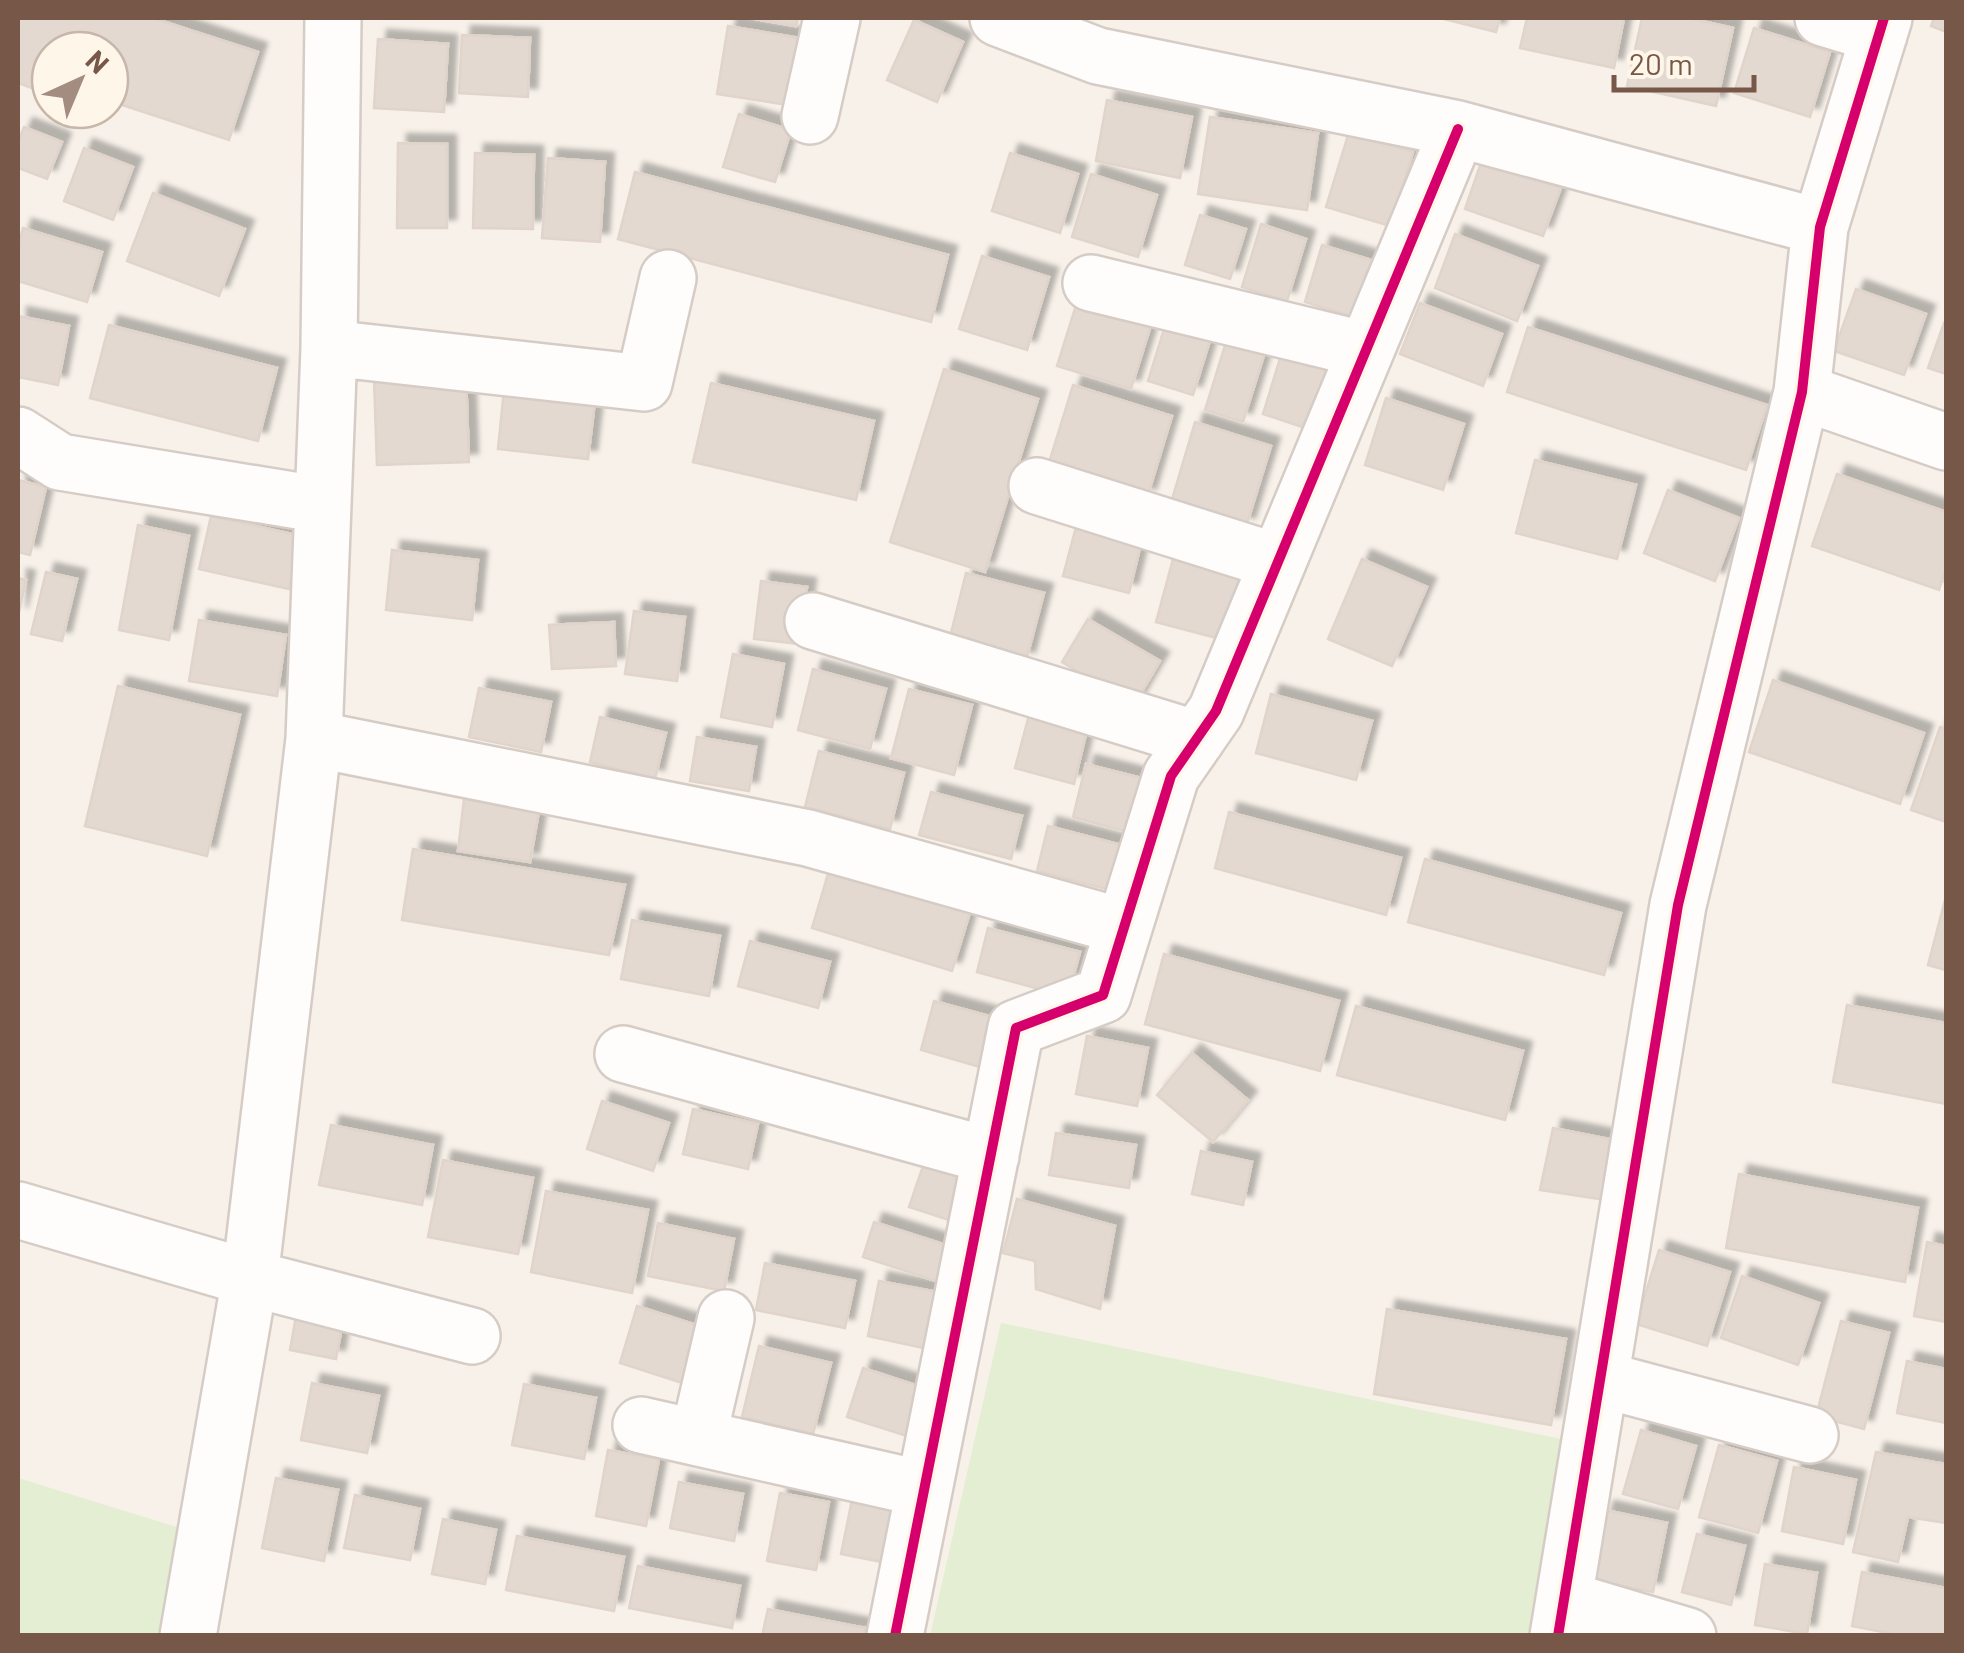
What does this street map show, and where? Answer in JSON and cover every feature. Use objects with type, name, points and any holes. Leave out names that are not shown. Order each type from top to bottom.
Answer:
[{"type":"street","points":[[188,1636],[250,1278],[314,739],[329,348],[333,18]]},
{"type":"street","points":[[810,116],[832,18]]},
{"type":"street","points":[[998,18],[1098,56],[1458,129],[1820,227]]},
{"type":"street","points":[[1688,1636],[1561,1618],[1678,906],[1802,392],[1820,227],[1881,26],[1823,18]]},
{"type":"street","points":[[895,1636],[1016,1028],[1103,995],[1171,776],[1216,712],[1458,129]]},
{"type":"street","points":[[329,348],[644,383],[668,278]]},
{"type":"street","points":[[1092,283],[1366,350]]},
{"type":"street","points":[[1802,392],[1946,442]]},
{"type":"street","points":[[18,435],[60,462],[323,505]]},
{"type":"street","points":[[1037,486],[1278,562]]},
{"type":"street","points":[[813,620],[1197,738]]},
{"type":"street","points":[[314,739],[808,838],[1124,927]]},
{"type":"street","points":[[624,1054],[990,1156]]},
{"type":"street","points":[[18,1210],[250,1278],[472,1336]]},
{"type":"street","points":[[698,1438],[726,1318]]},
{"type":"street","points":[[1600,1379],[1810,1435]]},
{"type":"street","points":[[641,1425],[924,1490]]},
{"type":"green space","points":[[1001,1323],[1571,1441],[1542,1635],[930,1636]]},
{"type":"green space","points":[[18,1478],[180,1528],[165,1635],[18,1635]]},
{"type":"building","points":[[18,18],[153,18],[258,52],[229,140],[130,108],[130,30],[30,30],[30,88],[18,83]]},
{"type":"building","points":[[750,18],[798,18],[796,26]]},
{"type":"building","points":[[1440,18],[1500,18],[1496,32]]},
{"type":"building","points":[[1527,18],[1624,18],[1614,68],[1520,48]]},
{"type":"building","points":[[1642,18],[1688,18],[1733,28],[1716,106],[1627,86]]},
{"type":"building","points":[[1934,18],[1946,18],[1946,32],[1931,26]]},
{"type":"building","points":[[914,20],[963,42],[937,102],[887,80]]},
{"type":"building","points":[[728,26],[806,39],[795,106],[717,94]]},
{"type":"building","points":[[1754,28],[1830,52],[1810,117],[1734,93]]},
{"type":"building","points":[[462,35],[530,38],[528,97],[459,93]]},
{"type":"building","points":[[378,39],[448,44],[444,112],[374,108]]},
{"type":"building","points":[[1107,100],[1192,117],[1180,178],[1096,161]]},
{"type":"building","points":[[739,114],[791,130],[775,182],[723,167]]},
{"type":"building","points":[[1210,117],[1318,133],[1307,210],[1198,194]]},
{"type":"building","points":[[24,127],[62,142],[47,179],[18,168],[18,142]]},
{"type":"building","points":[[1349,132],[1413,152],[1390,226],[1326,207]]},
{"type":"building","points":[[398,143],[447,144],[447,228],[397,228]]},
{"type":"building","points":[[84,148],[133,167],[113,220],[64,201]]},
{"type":"building","points":[[475,153],[534,155],[533,229],[473,228]]},
{"type":"building","points":[[1010,153],[1078,174],[1060,233],[992,211]]},
{"type":"building","points":[[1483,157],[1562,185],[1543,236],[1465,209]]},
{"type":"building","points":[[548,158],[605,162],[600,242],[542,238]]},
{"type":"building","points":[[635,172],[948,255],[931,322],[618,239]]},
{"type":"building","points":[[1091,174],[1157,195],[1138,257],[1072,237]]},
{"type":"building","points":[[153,193],[245,229],[219,296],[127,261]]},
{"type":"building","points":[[1200,215],[1246,229],[1230,279],[1185,265]]},
{"type":"building","points":[[1261,224],[1306,239],[1287,301],[1242,287]]},
{"type":"building","points":[[23,228],[102,252],[87,302],[18,281],[18,247]]},
{"type":"building","points":[[1455,234],[1538,266],[1517,321],[1435,288]]},
{"type":"building","points":[[1322,245],[1378,262],[1360,319],[1305,302]]},
{"type":"building","points":[[982,256],[1049,277],[1027,350],[959,329]]},
{"type":"building","points":[[1856,289],[1926,314],[1904,375],[1834,351]]},
{"type":"building","points":[[1077,302],[1151,325],[1131,389],[1057,366]]},
{"type":"building","points":[[1420,303],[1502,334],[1483,386],[1400,354]]},
{"type":"building","points":[[18,316],[69,326],[58,385],[18,377]]},
{"type":"building","points":[[1167,319],[1212,334],[1193,395],[1148,381]]},
{"type":"building","points":[[1946,324],[1946,374],[1928,368]]},
{"type":"building","points":[[109,325],[277,368],[258,441],[90,398]]},
{"type":"building","points":[[1528,327],[1767,405],[1746,470],[1507,392]]},
{"type":"building","points":[[1226,342],[1264,355],[1243,422],[1205,410]]},
{"type":"building","points":[[1281,355],[1330,370],[1311,430],[1263,414]]},
{"type":"building","points":[[944,369],[1038,399],[985,572],[890,542]]},
{"type":"building","points":[[466,376],[469,462],[377,465],[374,379]]},
{"type":"building","points":[[711,383],[874,421],[856,500],[693,462]]},
{"type":"building","points":[[1073,385],[1172,416],[1147,498],[1048,466]]},
{"type":"building","points":[[504,390],[595,400],[588,459],[498,449]]},
{"type":"building","points":[[1386,398],[1464,424],[1443,490],[1365,465]]},
{"type":"building","points":[[1195,422],[1271,446],[1246,527],[1171,503]]},
{"type":"building","points":[[1535,460],[1636,485],[1617,559],[1516,533]]},
{"type":"building","points":[[1837,474],[1946,512],[1946,567],[1939,590],[1812,546]]},
{"type":"building","points":[[18,480],[46,487],[30,555],[18,552]]},
{"type":"building","points":[[1668,490],[1739,518],[1715,581],[1644,553]]},
{"type":"building","points":[[211,516],[301,536],[289,589],[199,569]]},
{"type":"building","points":[[138,525],[189,536],[169,640],[119,630]]},
{"type":"building","points":[[1076,527],[1141,544],[1129,593],[1063,576]]},
{"type":"building","points":[[392,550],[478,560],[472,620],[386,610]]},
{"type":"building","points":[[1173,559],[1251,579],[1235,643],[1156,622]]},
{"type":"building","points":[[1362,559],[1427,587],[1392,666],[1328,639]]},
{"type":"building","points":[[46,572],[77,579],[62,641],[31,634]]},
{"type":"building","points":[[966,573],[1044,593],[1026,661],[949,641]]},
{"type":"building","points":[[18,578],[26,580],[18,617]]},
{"type":"building","points":[[761,581],[807,587],[800,644],[754,639]]},
{"type":"building","points":[[634,611],[685,617],[677,681],[625,674]]},
{"type":"building","points":[[1088,619],[1160,661],[1134,705],[1062,662]]},
{"type":"building","points":[[199,620],[286,635],[277,696],[189,681]]},
{"type":"building","points":[[614,622],[616,666],[552,669],[549,625]]},
{"type":"building","points":[[733,654],[784,664],[772,727],[721,717]]},
{"type":"building","points":[[813,669],[886,689],[870,749],[798,730]]},
{"type":"building","points":[[1773,680],[1924,733],[1900,804],[1749,752]]},
{"type":"building","points":[[118,686],[240,715],[207,856],[85,826]]},
{"type":"building","points":[[479,688],[551,702],[541,752],[469,737]]},
{"type":"building","points":[[909,689],[972,705],[954,775],[891,758]]},
{"type":"building","points":[[1271,694],[1372,721],[1356,780],[1256,753]]},
{"type":"building","points":[[1029,715],[1087,730],[1074,784],[1015,768]]},
{"type":"building","points":[[600,717],[666,733],[655,779],[590,762]]},
{"type":"building","points":[[1940,727],[1946,729],[1946,822],[1911,810]]},
{"type":"building","points":[[697,737],[756,747],[749,791],[690,781]]},
{"type":"building","points":[[819,751],[904,773],[890,829],[805,807]]},
{"type":"building","points":[[1086,764],[1145,779],[1131,833],[1073,817]]},
{"type":"building","points":[[931,792],[1022,816],[1011,859],[919,835]]},
{"type":"building","points":[[464,799],[539,811],[530,862],[458,851]]},
{"type":"building","points":[[1229,812],[1401,858],[1386,915],[1215,868]]},
{"type":"building","points":[[1048,826],[1129,847],[1118,892],[1037,871]]},
{"type":"building","points":[[413,849],[625,885],[609,955],[402,920]]},
{"type":"building","points":[[1425,859],[1621,913],[1604,975],[1408,922]]},
{"type":"building","points":[[830,867],[971,909],[952,971],[812,928]]},
{"type":"building","points":[[1946,896],[1946,970],[1928,965]]},
{"type":"building","points":[[632,920],[720,936],[709,996],[621,979]]},
{"type":"building","points":[[988,928],[1080,952],[1068,997],[977,972]]},
{"type":"building","points":[[750,941],[830,962],[818,1008],[738,986]]},
{"type":"building","points":[[1164,954],[1339,1001],[1320,1071],[1145,1024]]},
{"type":"building","points":[[934,1001],[996,1018],[983,1068],[921,1050]]},
{"type":"building","points":[[1847,1005],[1946,1023],[1946,1104],[1833,1082]]},
{"type":"building","points":[[1356,1006],[1523,1051],[1505,1120],[1337,1075]]},
{"type":"building","points":[[1087,1036],[1148,1048],[1137,1106],[1076,1094]]},
{"type":"building","points":[[1192,1053],[1248,1100],[1213,1142],[1157,1095]]},
{"type":"building","points":[[602,1101],[669,1123],[653,1171],[587,1149]]},
{"type":"building","points":[[693,1109],[758,1124],[748,1169],[683,1154]]},
{"type":"building","points":[[331,1125],[433,1145],[422,1205],[319,1185]]},
{"type":"building","points":[[1553,1128],[1614,1140],[1606,1200],[1540,1190]]},
{"type":"building","points":[[1056,1133],[1136,1145],[1129,1188],[1049,1175]]},
{"type":"building","points":[[1201,1151],[1252,1162],[1243,1205],[1192,1194]]},
{"type":"building","points":[[443,1160],[533,1178],[518,1254],[428,1237]]},
{"type":"building","points":[[924,1163],[976,1180],[961,1224],[909,1207]]},
{"type":"building","points":[[1739,1174],[1918,1208],[1905,1282],[1726,1248]]},
{"type":"building","points":[[546,1191],[648,1210],[632,1293],[531,1272]]},
{"type":"building","points":[[1017,1199],[1115,1226],[1100,1309],[1036,1289],[1035,1261],[1003,1253]]},
{"type":"building","points":[[874,1222],[959,1249],[948,1285],[863,1257]]},
{"type":"building","points":[[658,1223],[734,1239],[724,1291],[648,1276]]},
{"type":"building","points":[[1927,1242],[1946,1246],[1946,1322],[1914,1316]]},
{"type":"building","points":[[1659,1250],[1730,1272],[1707,1346],[1636,1324]]},
{"type":"building","points":[[765,1263],[855,1281],[845,1328],[756,1310]]},
{"type":"building","points":[[1742,1276],[1819,1303],[1798,1365],[1721,1338]]},
{"type":"building","points":[[879,1281],[948,1294],[937,1351],[868,1336]]},
{"type":"building","points":[[637,1306],[703,1327],[685,1384],[620,1363]]},
{"type":"building","points":[[1387,1309],[1566,1339],[1551,1425],[1374,1394]]},
{"type":"building","points":[[296,1316],[342,1326],[336,1359],[290,1350]]},
{"type":"building","points":[[1841,1321],[1889,1333],[1864,1429],[1816,1416]]},
{"type":"building","points":[[759,1346],[831,1363],[813,1434],[742,1417]]},
{"type":"building","points":[[1907,1361],[1946,1369],[1946,1423],[1897,1413]]},
{"type":"building","points":[[863,1368],[928,1389],[913,1438],[847,1417]]},
{"type":"building","points":[[312,1383],[379,1396],[367,1453],[301,1440]]},
{"type":"building","points":[[524,1384],[596,1398],[584,1459],[512,1445]]},
{"type":"building","points":[[1641,1430],[1696,1446],[1678,1509],[1623,1494]]},
{"type":"building","points":[[1719,1445],[1777,1461],[1758,1533],[1699,1517]]},
{"type":"building","points":[[608,1450],[659,1459],[646,1526],[596,1516]]},
{"type":"building","points":[[1876,1452],[1946,1464],[1946,1523],[1908,1517],[1898,1562],[1853,1552]]},
{"type":"building","points":[[1794,1467],[1856,1480],[1843,1544],[1782,1531]]},
{"type":"building","points":[[276,1478],[338,1490],[324,1561],[262,1548]]},
{"type":"building","points":[[679,1482],[743,1494],[734,1541],[670,1528]]},
{"type":"building","points":[[780,1493],[829,1502],[816,1570],[767,1561]]},
{"type":"building","points":[[355,1495],[420,1509],[410,1560],[344,1548]]},
{"type":"building","points":[[852,1500],[908,1511],[897,1565],[841,1554]]},
{"type":"building","points":[[1605,1510],[1667,1523],[1653,1592],[1591,1580]]},
{"type":"building","points":[[443,1519],[496,1530],[485,1584],[432,1574]]},
{"type":"building","points":[[1697,1534],[1745,1546],[1731,1605],[1682,1592]]},
{"type":"building","points":[[517,1536],[624,1557],[614,1611],[506,1590]]},
{"type":"building","points":[[1765,1564],[1817,1573],[1807,1634],[1755,1625]]},
{"type":"building","points":[[638,1566],[740,1586],[732,1628],[629,1608]]},
{"type":"building","points":[[1862,1572],[1946,1588],[1946,1636],[1903,1636],[1852,1626]]},
{"type":"building","points":[[768,1609],[865,1628],[864,1636],[762,1636]]},
{"type":"cycle path","points":[[1558,1636],[1678,905],[1802,392],[1820,227],[1884,18]]},
{"type":"cycle path","points":[[895,1636],[1016,1028],[1103,995],[1171,776],[1216,711],[1458,129]]}]
